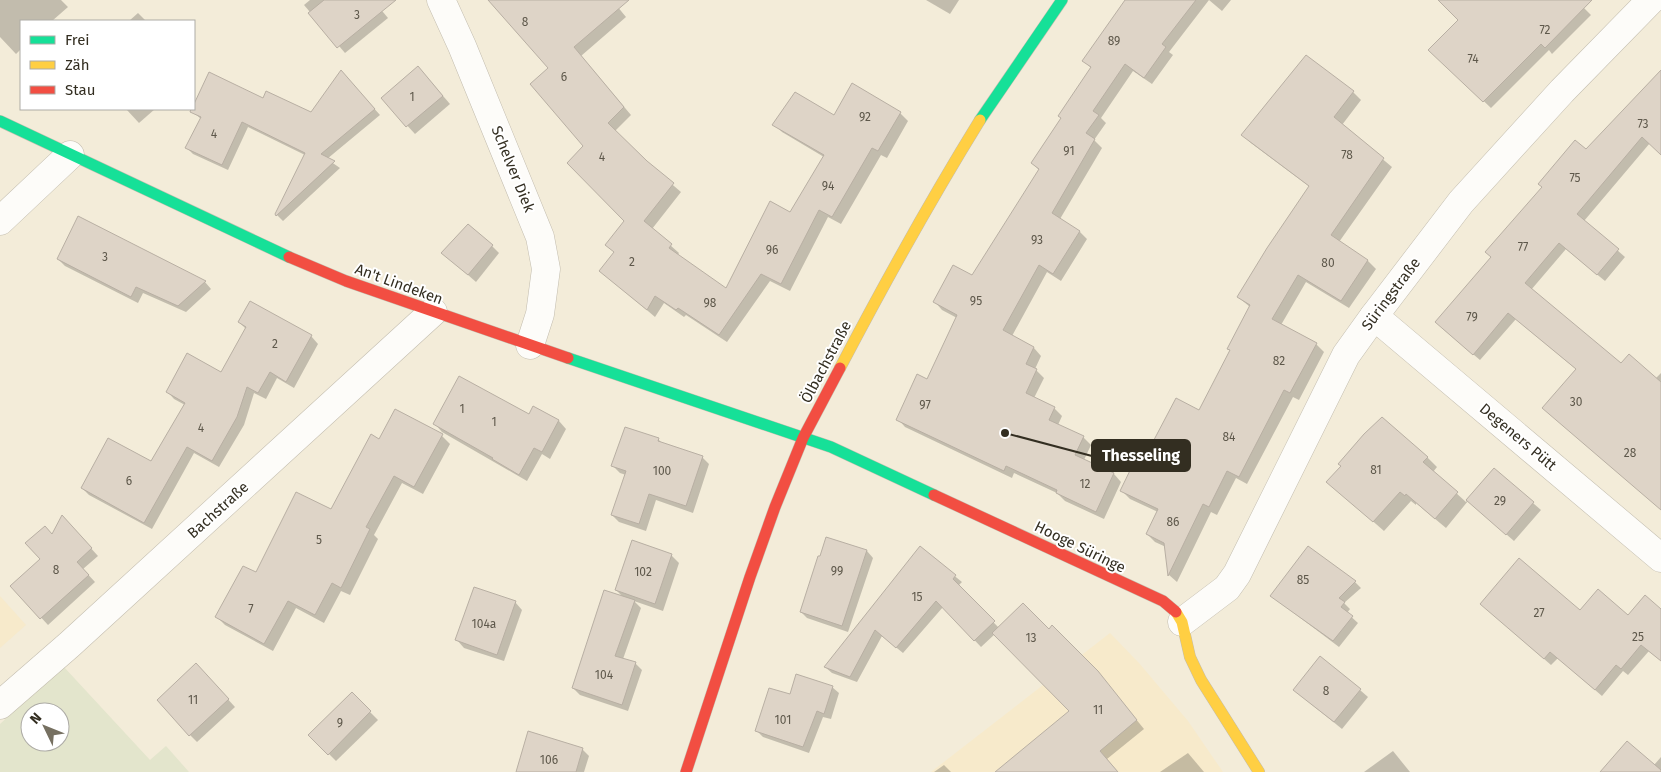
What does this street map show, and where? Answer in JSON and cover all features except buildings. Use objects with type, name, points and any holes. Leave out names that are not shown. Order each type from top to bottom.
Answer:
[{"type":"street","name":"Schelver Diek","points":[[441,0],[466,54],[540,236],[546,269],[540,314],[530,345]]},
{"type":"street","name":"Ölbachstraße","points":[[686,772],[750,577],[775,507],[803,438],[889,275],[941,184],[992,101],[1062,0]]},
{"type":"street","name":"Süringstraße","points":[[1182,622],[1226,588],[1237,574],[1346,355],[1374,316],[1461,202],[1562,92],[1651,0]]},
{"type":"street","name":"An't Lindeken","points":[[0,121],[261,245],[346,281],[530,345],[753,419],[803,438]]},
{"type":"street","points":[[0,221],[70,155]]},
{"type":"street","name":"Bachstraße","points":[[0,705],[69,645],[433,312]]},
{"type":"street","name":"Degeners Pütt","points":[[1374,316],[1661,558]]},
{"type":"street","name":"Hooge Süringe","points":[[803,438],[831,447],[1163,601],[1175,611],[1182,622],[1190,657],[1202,680],[1259,772]]},
{"type":"shaded area","points":[[0,596],[26,625],[0,648]]},
{"type":"shaded area","points":[[1110,633],[1139,663],[1188,721],[1223,772],[931,772]]},
{"type":"green space","points":[[63,666],[150,760],[166,746],[189,772],[0,772],[0,724],[20,706],[20,752],[70,752],[70,702],[24,702]]},
{"type":"traffic: fast","points":[[980,120],[1062,0]]},
{"type":"traffic: fast","points":[[0,121],[289,257]]},
{"type":"traffic: fast","points":[[568,358],[831,447],[934,495]]},
{"type":"traffic: slow","points":[[840,368],[873,305],[980,120]]},
{"type":"traffic: slow","points":[[1176,612],[1182,622],[1190,657],[1201,680],[1259,772]]},
{"type":"traffic: jam","points":[[289,257],[346,281],[568,358]]},
{"type":"traffic: jam","points":[[686,772],[775,507],[803,438],[840,368]]},
{"type":"traffic: jam","points":[[934,495],[1163,601],[1176,612]]},
{"type":"place","name":"Thesseling","points":[[1005,433]]}]
